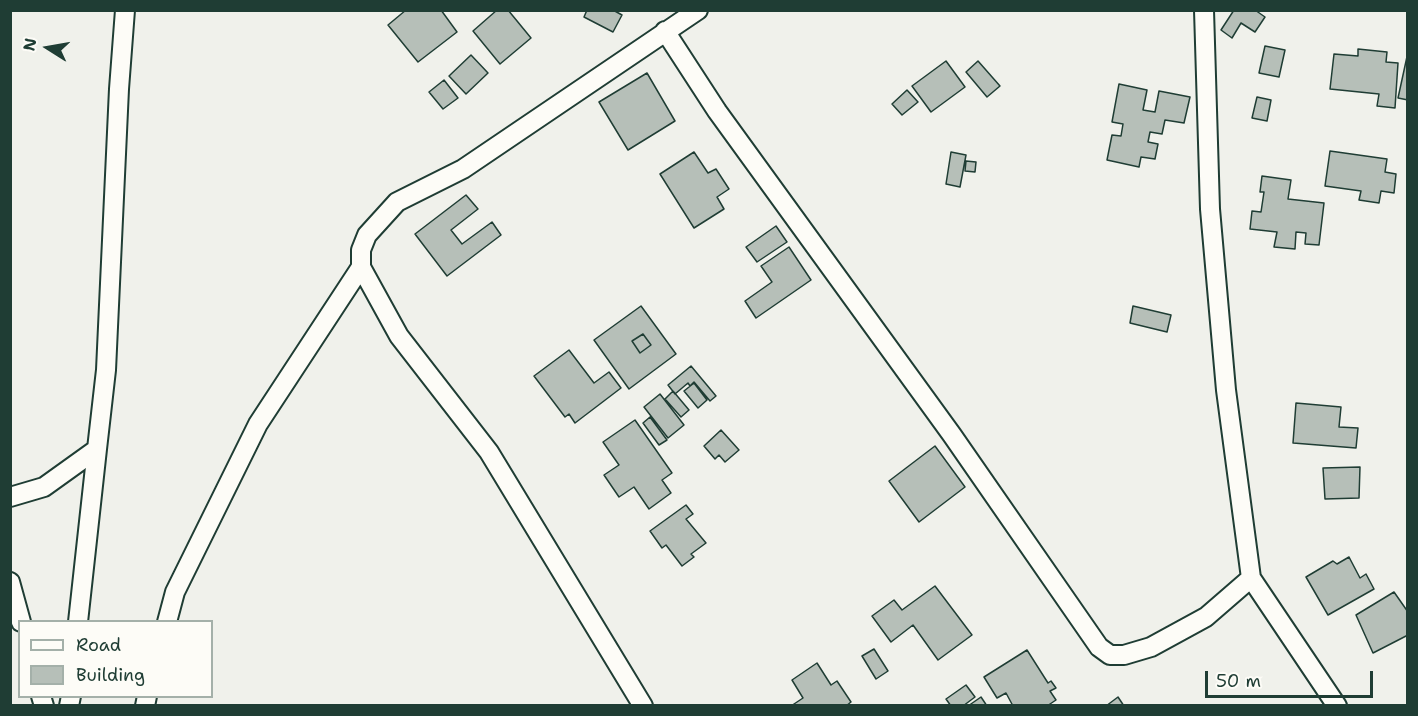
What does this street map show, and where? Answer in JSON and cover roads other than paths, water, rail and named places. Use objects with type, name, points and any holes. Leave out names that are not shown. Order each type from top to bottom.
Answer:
[{"type":"street","points":[[78,620],[106,370],[119,89],[125,10]]},
{"type":"street","points":[[643,705],[489,452],[399,336],[361,267],[361,250],[367,235],[397,202],[463,169],[698,10]]},
{"type":"street","points":[[1204,10],[1211,221],[1226,390],[1251,578],[1337,705]]},
{"type":"street","points":[[666,31],[717,111],[952,435],[1099,647],[1110,655],[1151,647],[1206,617],[1251,578]]},
{"type":"street","points":[[167,620],[175,592],[258,424],[361,267]]},
{"type":"street","points":[[10,497],[44,487],[97,449]]},
{"type":"street","points":[[10,582],[21,620]]}]
